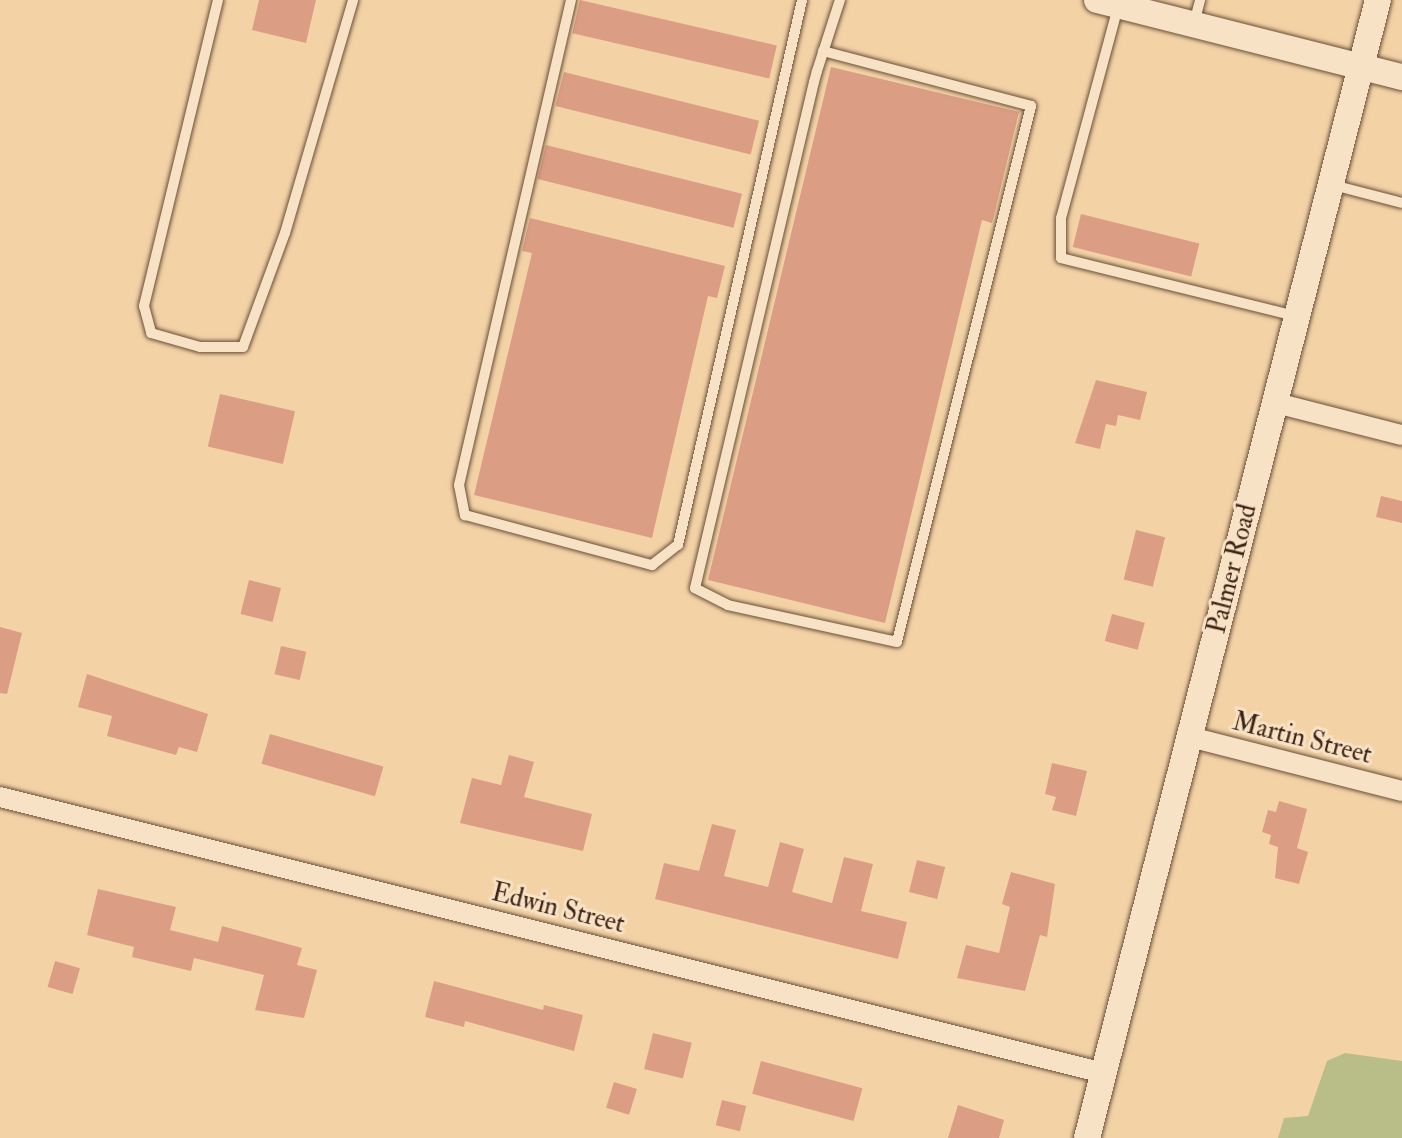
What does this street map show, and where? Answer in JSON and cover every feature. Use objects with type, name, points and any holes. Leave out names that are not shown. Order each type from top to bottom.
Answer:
[{"type":"street","name":"Palmer Road","points":[[1087,1138],[1378,0]]},
{"type":"street","points":[[1108,3],[1197,12],[1361,67],[1402,77]]},
{"type":"street","points":[[1276,403],[1402,435]]},
{"type":"street","name":"Martin Street","points":[[1190,737],[1402,791]]},
{"type":"street","name":"Edwin Street","points":[[0,797],[1104,1073]]},
{"type":"lane","points":[[218,0],[144,306],[151,333],[200,347],[243,347],[285,233],[353,0]]},
{"type":"lane","points":[[571,0],[459,485],[465,515],[652,565],[678,545],[802,0]]},
{"type":"lane","points":[[823,51],[1031,106],[897,642],[728,605],[695,588],[823,51],[840,0]]},
{"type":"lane","points":[[1108,3],[1061,218],[1061,258],[1299,316]]},
{"type":"lane","points":[[1331,185],[1402,203]]},
{"type":"green space","points":[[1345,1053],[1402,1061],[1402,1138],[1278,1138],[1284,1118],[1308,1116],[1327,1061]]},
{"type":"building","points":[[259,0],[316,0],[306,43],[252,30]]},
{"type":"building","points":[[580,0],[777,45],[769,79],[572,33]]},
{"type":"building","points":[[831,67],[1019,112],[992,223],[982,220],[885,623],[708,580]]},
{"type":"building","points":[[564,72],[759,121],[751,155],[556,106]]},
{"type":"building","points":[[546,145],[742,194],[734,228],[538,179]]},
{"type":"building","points":[[1081,214],[1199,244],[1191,277],[1073,247]]},
{"type":"building","points":[[530,218],[725,266],[717,298],[708,296],[652,538],[474,495],[532,253],[522,251]]},
{"type":"building","points":[[1096,380],[1147,392],[1140,420],[1118,415],[1116,426],[1106,424],[1100,449],[1075,443]]},
{"type":"building","points":[[220,394],[295,411],[283,464],[208,447]]},
{"type":"building","points":[[1381,496],[1402,501],[1402,523],[1376,517]]},
{"type":"building","points":[[1136,530],[1165,537],[1153,587],[1124,579]]},
{"type":"building","points":[[249,580],[281,588],[273,622],[241,614]]},
{"type":"building","points":[[1112,614],[1145,623],[1138,650],[1105,641]]},
{"type":"building","points":[[0,627],[22,633],[7,694],[0,693]]},
{"type":"building","points":[[281,646],[306,652],[300,680],[274,674]]},
{"type":"building","points":[[87,674],[208,714],[197,752],[179,747],[176,755],[107,736],[112,716],[78,707]]},
{"type":"building","points":[[270,734],[383,767],[375,796],[261,764]]},
{"type":"building","points":[[509,755],[534,762],[524,797],[592,814],[583,851],[460,823],[472,778],[501,785]]},
{"type":"building","points":[[1052,763],[1087,771],[1076,816],[1052,810],[1056,797],[1045,794]]},
{"type":"building","points":[[1279,801],[1307,809],[1297,848],[1308,852],[1299,884],[1275,878],[1278,847],[1269,844],[1271,835],[1262,832],[1268,810],[1276,812]]},
{"type":"building","points":[[712,824],[736,830],[724,876],[768,887],[780,842],[804,849],[792,892],[832,903],[844,857],[873,864],[861,911],[907,922],[898,959],[655,899],[664,863],[699,871]]},
{"type":"building","points":[[917,860],[945,867],[937,899],[909,892]]},
{"type":"building","points":[[1011,872],[1055,884],[1047,937],[1040,935],[1025,991],[957,978],[966,945],[999,953],[1010,907],[1002,904]]},
{"type":"building","points":[[98,889],[176,907],[170,930],[218,942],[222,926],[302,948],[297,965],[317,970],[304,1018],[255,1010],[264,975],[194,958],[191,971],[132,957],[134,947],[87,935]]},
{"type":"building","points":[[55,961],[80,968],[73,994],[48,987]]},
{"type":"building","points":[[434,981],[543,1010],[544,1005],[583,1015],[574,1051],[465,1021],[464,1027],[425,1017]]},
{"type":"building","points":[[653,1033],[692,1043],[683,1079],[644,1069]]},
{"type":"building","points":[[761,1061],[862,1088],[854,1121],[752,1094]]},
{"type":"building","points":[[614,1082],[637,1089],[629,1115],[606,1108]]},
{"type":"building","points":[[722,1100],[746,1106],[740,1131],[716,1125]]},
{"type":"building","points":[[958,1105],[1004,1120],[999,1138],[948,1138]]}]
